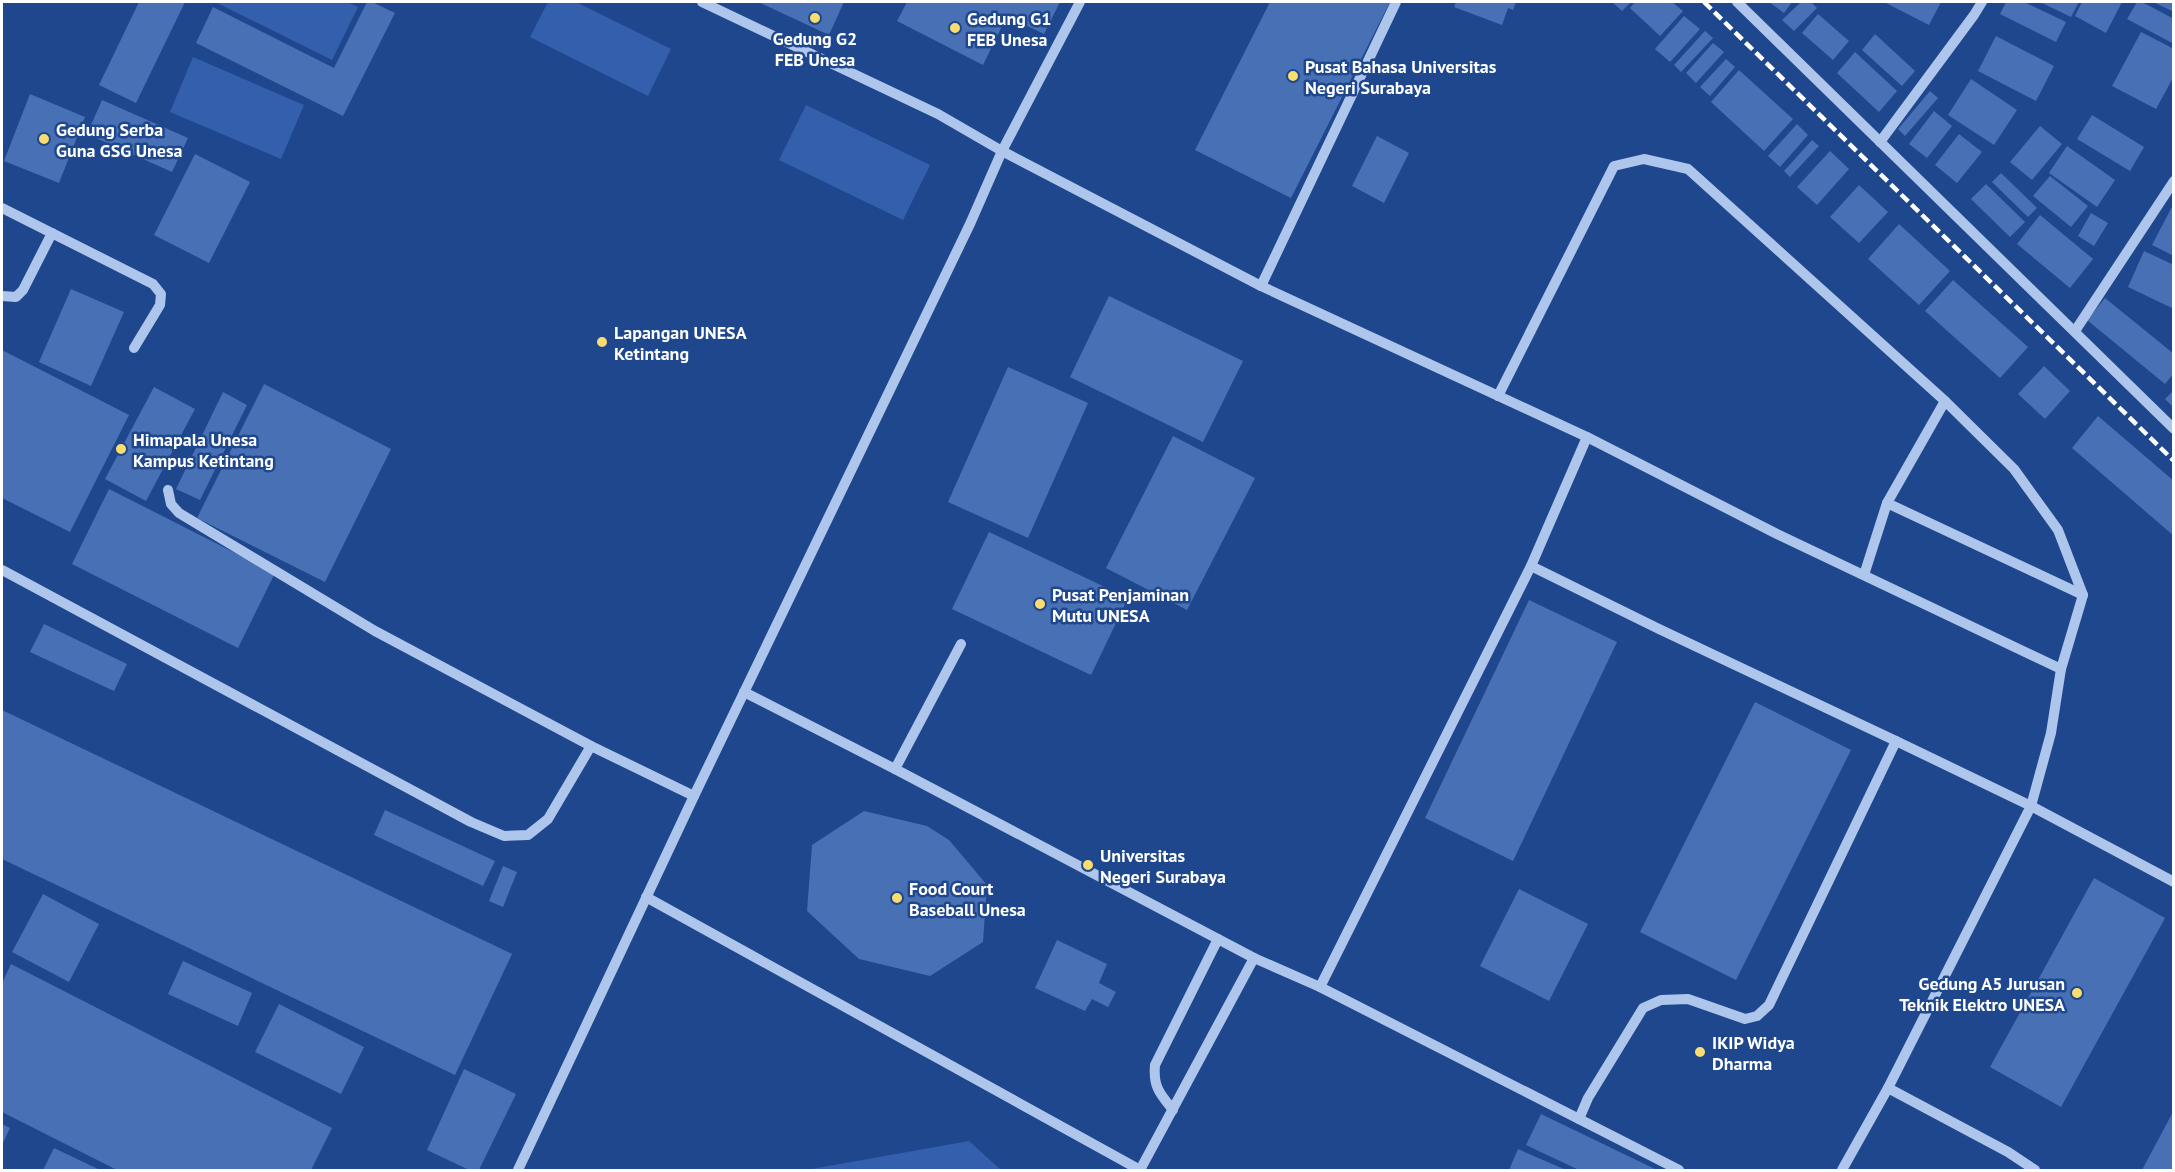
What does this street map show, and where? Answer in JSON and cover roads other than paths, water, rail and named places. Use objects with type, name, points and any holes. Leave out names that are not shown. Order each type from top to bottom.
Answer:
[{"type":"street","points":[[702,2],[938,114],[1002,151],[1261,286],[1587,438],[1777,534],[2061,669]]},
{"type":"street","points":[[518,1170],[1002,151],[1080,2]]},
{"type":"street","points":[[1261,286],[1396,2]]},
{"type":"street","points":[[1737,2],[2174,429]]},
{"type":"street","points":[[1880,142],[1982,2]]},
{"type":"street","points":[[1498,396],[1614,166],[1644,159],[1688,169],[1945,401],[2014,469],[2058,530],[2083,595],[2061,669],[2051,733],[2031,806],[1888,1088],[1842,1170]]},
{"type":"street","points":[[2075,331],[2174,181]]},
{"type":"street","points":[[2,208],[153,284],[161,294],[160,305],[134,348]]},
{"type":"street","points":[[2,296],[16,297],[23,290],[52,233]]},
{"type":"street","points":[[1863,574],[1887,503],[1945,401]]},
{"type":"street","points":[[1320,987],[1531,566],[1587,438]]},
{"type":"street","points":[[168,490],[171,504],[179,513],[375,631],[591,746],[694,796]]},
{"type":"street","points":[[1887,503],[2083,595]]},
{"type":"street","points":[[1531,566],[2031,806],[2174,882]]},
{"type":"street","points":[[2,570],[461,816],[504,836],[528,835],[548,819],[591,746]]},
{"type":"street","points":[[895,769],[961,644]]},
{"type":"street","points":[[744,692],[1254,958],[1320,987],[1678,1170]]},
{"type":"street","points":[[1579,1119],[1588,1098],[1643,1008],[1661,1000],[1688,999],[1745,1019],[1757,1016],[1769,1005],[1896,741]]},
{"type":"street","points":[[646,897],[1140,1170],[1254,958]]},
{"type":"street","points":[[1173,1110],[1157,1089],[1154,1077],[1155,1065],[1218,939]]},
{"type":"street","points":[[1888,1088],[2008,1152],[2035,1170]]},
{"type":"railway","points":[[1704,2],[2174,461]]},
{"type":"place","name":"Gedung G2 FEB Unesa","points":[[815,18]]},
{"type":"place","name":"Gedung G1 FEB Unesa","points":[[955,28]]},
{"type":"place","name":"Pusat Bahasa Universitas Negeri Surabaya","points":[[1293,76]]},
{"type":"place","name":"Gedung Serba Guna GSG Unesa","points":[[44,139]]},
{"type":"place","name":"Lapangan UNESA Ketintang","points":[[602,342]]},
{"type":"place","name":"Himapala Unesa Kampus Ketintang","points":[[121,449]]},
{"type":"place","name":"Pusat Penjaminan Mutu UNESA","points":[[1040,604]]},
{"type":"place","name":"Universitas Negeri Surabaya","points":[[1088,865]]},
{"type":"place","name":"Food Court Baseball Unesa","points":[[897,898]]},
{"type":"place","name":"Gedung A5 Jurusan Teknik Elektro UNESA","points":[[2077,993]]},
{"type":"place","name":"IKIP Widya Dharma","points":[[1700,1052]]}]
